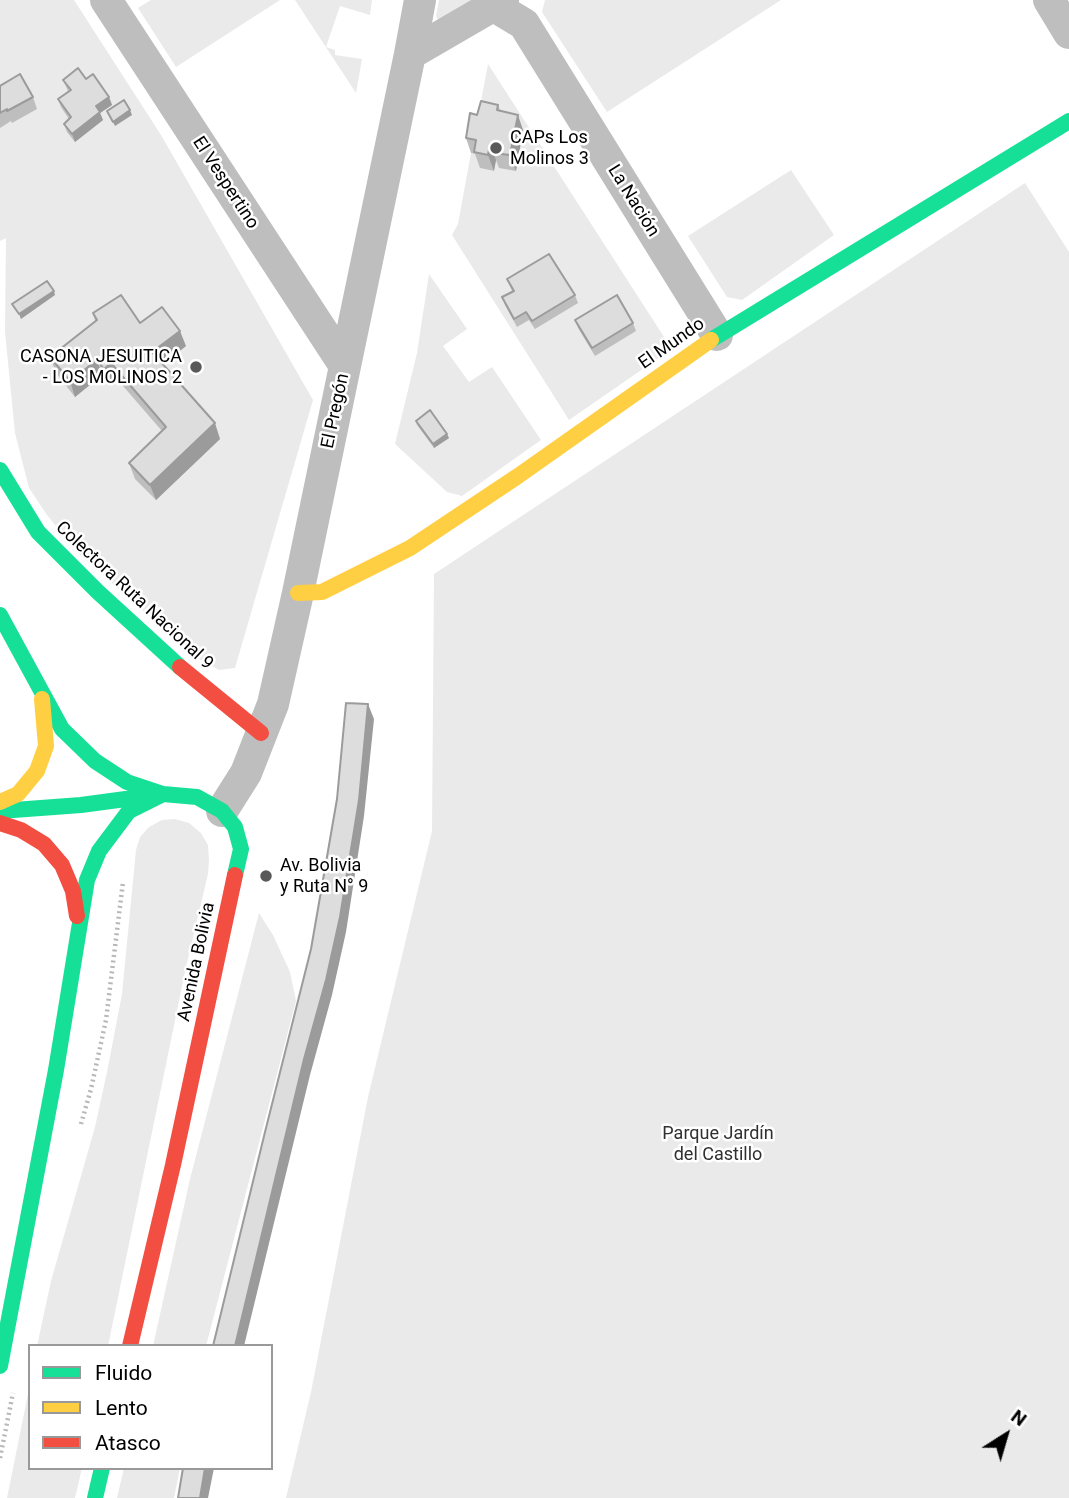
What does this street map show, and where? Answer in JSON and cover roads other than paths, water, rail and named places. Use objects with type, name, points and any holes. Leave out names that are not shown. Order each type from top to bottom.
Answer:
[{"type":"main road","name":"El Mundo","points":[[298,593],[322,592],[410,548],[716,335],[1069,121]]},
{"type":"main road","name":"Colectora Ruta Nacional 9","points":[[0,470],[38,532],[98,592],[183,669],[261,733]]},
{"type":"main road","points":[[0,615],[62,729],[95,761],[127,782],[163,794]]},
{"type":"main road","points":[[0,802],[18,794],[37,771],[46,746],[42,693]]},
{"type":"main road","points":[[0,1366],[87,880],[99,851],[129,811],[163,794]]},
{"type":"main road","points":[[0,811],[80,805],[163,794],[198,797],[222,811]]},
{"type":"main road","name":"Avenida Bolivia","points":[[130,1344],[173,1166],[241,849],[235,827],[222,811]]},
{"type":"main road","points":[[0,823],[21,830],[44,844],[62,865],[73,891],[79,936]]},
{"type":"main road","points":[[95,1498],[102,1470]]},
{"type":"street","name":"El Vespertino","points":[[106,0],[345,366]]},
{"type":"street","name":"El Pregón","points":[[222,811],[246,773],[273,704],[420,0]]},
{"type":"street","points":[[1049,0],[1069,33]]},
{"type":"street","points":[[410,54],[498,3]]},
{"type":"street","name":"La Nación","points":[[498,3],[524,24],[716,335]]},
{"type":"place","name":"CAPs Los Molinos 3","points":[[496,148]]},
{"type":"place","name":"CASONA JESUITICA - LOS MOLINOS 2","points":[[196,367]]},
{"type":"place","name":"Av. Bolivia y Ruta N° 9","points":[[266,876]]},
{"type":"park label","name":"Parque Jardín del Castillo","points":[[718,1144]]}]
